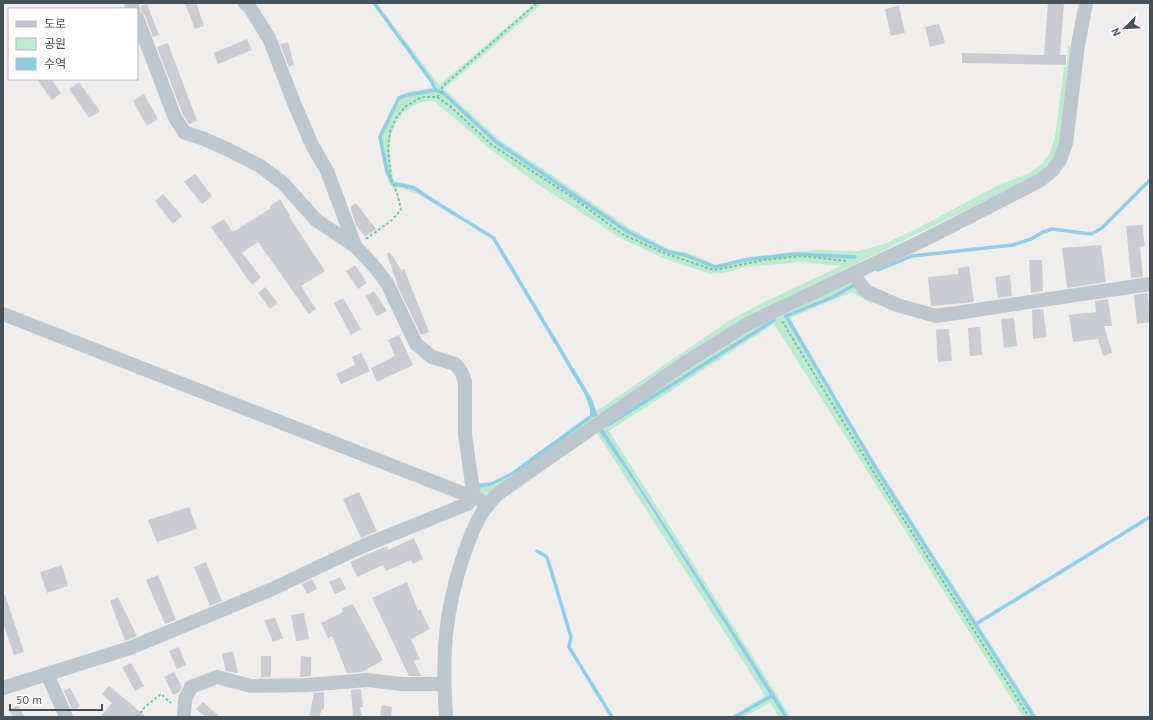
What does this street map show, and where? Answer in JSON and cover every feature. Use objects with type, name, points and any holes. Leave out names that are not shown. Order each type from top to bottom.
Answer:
[{"type":"street","points":[[245,3],[250,8],[269,38],[312,145],[327,171],[355,246]]},
{"type":"street","points":[[446,717],[444,636],[453,588],[468,542],[478,518],[488,503],[499,493],[595,425],[685,363],[749,323],[924,240],[1032,185],[1052,171],[1060,160],[1066,143],[1078,45],[1086,3]]},
{"type":"street","points":[[138,21],[175,118],[186,133],[202,138],[229,150],[260,166],[283,183],[316,220],[355,246],[387,283],[416,344],[432,357],[455,364],[461,371],[466,381],[465,435],[474,497]]},
{"type":"street","points":[[853,274],[866,291],[897,305],[936,316],[1150,284]]},
{"type":"street","points":[[3,314],[488,503]]},
{"type":"street","points":[[3,688],[130,648],[270,590],[364,546],[467,504],[474,497]]},
{"type":"street","points":[[47,674],[66,717]]},
{"type":"street","points":[[184,714],[185,700],[191,687],[217,677],[251,686],[307,685],[367,680],[402,684],[444,684]]},
{"type":"path","points":[[437,97],[442,92],[442,87],[538,3]]},
{"type":"path","points":[[355,246],[392,220],[401,210],[398,196],[391,178],[388,149],[390,132],[396,118],[406,106],[422,97],[437,97],[450,106],[492,145],[575,199],[622,234],[664,253],[714,270],[764,260],[802,256],[843,259],[868,266]]},
{"type":"path","points":[[776,310],[873,471],[1029,717]]},
{"type":"path","points":[[136,717],[145,707],[161,694],[184,714]]},
{"type":"green space","points":[[372,3],[377,3],[439,85],[535,3],[543,3],[444,89],[497,138],[631,229],[670,250],[686,252],[716,265],[747,257],[819,250],[858,251],[884,244],[918,228],[997,186],[1031,172],[1042,164],[1050,153],[1055,136],[1064,67],[1067,65],[1068,44],[1073,49],[1061,138],[1052,161],[1041,172],[1034,177],[749,316],[486,499],[481,496],[479,488],[506,479],[538,459],[593,417],[598,416],[597,411],[727,322],[758,305],[841,266],[801,262],[746,267],[723,273],[711,274],[663,258],[620,238],[539,185],[494,152],[434,101],[420,103],[408,109],[395,125],[390,142],[394,181],[413,185],[426,194],[420,193],[422,196],[403,188],[393,188],[383,165],[378,136],[398,97],[408,92],[433,88],[431,82]]},
{"type":"green space","points":[[852,281],[872,298],[872,304],[852,292],[790,318],[849,419],[1037,717],[1023,717],[774,324],[609,431],[791,717],[788,717],[639,485],[600,431],[637,486],[784,717],[779,717],[770,703],[744,717],[730,717],[765,696],[597,433],[504,498],[494,509],[480,532],[491,506],[691,367],[764,321]]},
{"type":"green space","points":[[471,552],[466,568],[453,614],[456,588]]},
{"type":"water","points":[[420,193],[426,194],[495,237],[592,399],[598,416],[593,417],[521,470],[491,485],[479,488],[476,484],[492,482],[510,473],[590,415],[590,409],[585,395],[492,239],[422,196]]},
{"type":"water","points":[[603,429],[788,717],[784,717],[637,486],[599,431]]},
{"type":"building","points":[[185,3],[196,3],[204,26],[195,29]]},
{"type":"building","points":[[1048,3],[1064,3],[1060,55],[1066,55],[1066,65],[962,63],[962,53],[1044,55]]},
{"type":"building","points":[[147,4],[159,35],[153,37],[145,15],[141,11],[141,6]]},
{"type":"building","points":[[899,6],[905,33],[891,36],[885,9]]},
{"type":"building","points":[[939,24],[945,43],[930,47],[925,27]]},
{"type":"building","points":[[247,39],[252,50],[218,64],[214,53]]},
{"type":"building","points":[[288,42],[294,65],[289,67],[280,44]]},
{"type":"building","points":[[168,43],[197,121],[189,124],[183,115],[157,47]]},
{"type":"building","points":[[38,80],[52,80],[61,93],[52,100]]},
{"type":"building","points":[[79,82],[100,111],[89,118],[69,89]]},
{"type":"building","points":[[144,94],[158,119],[147,126],[133,101]]},
{"type":"building","points":[[195,174],[212,196],[202,204],[184,182]]},
{"type":"building","points":[[163,194],[182,216],[173,224],[155,201]]},
{"type":"building","points":[[280,199],[289,216],[325,271],[301,286],[316,309],[309,314],[258,242],[242,253],[261,277],[252,285],[211,227],[224,219],[233,232],[271,208],[270,206]]},
{"type":"building","points":[[356,203],[376,229],[365,237],[356,225],[350,207]]},
{"type":"building","points":[[1142,225],[1145,246],[1140,247],[1143,277],[1131,278],[1126,226]]},
{"type":"building","points":[[1101,245],[1106,282],[1067,288],[1062,248]]},
{"type":"building","points":[[390,252],[401,270],[404,269],[429,332],[421,335],[398,287],[387,254]]},
{"type":"building","points":[[1029,260],[1042,260],[1043,291],[1031,293]]},
{"type":"building","points":[[355,265],[367,283],[358,289],[346,271]]},
{"type":"building","points":[[969,266],[974,302],[931,306],[928,277],[958,274],[958,268]]},
{"type":"building","points":[[1010,275],[1012,296],[998,298],[995,277]]},
{"type":"building","points":[[265,287],[278,303],[270,309],[258,293]]},
{"type":"building","points":[[374,291],[387,311],[377,316],[365,296]]},
{"type":"building","points":[[1148,293],[1150,322],[1137,324],[1134,295]]},
{"type":"building","points":[[343,298],[361,329],[351,335],[334,303]]},
{"type":"building","points":[[1108,299],[1112,326],[1104,326],[1112,353],[1103,356],[1098,339],[1073,342],[1069,315],[1096,312],[1095,301]]},
{"type":"building","points":[[1043,309],[1047,337],[1033,339],[1032,310]]},
{"type":"building","points":[[1014,318],[1017,346],[1004,348],[1001,319]]},
{"type":"building","points":[[980,327],[982,355],[970,356],[968,328]]},
{"type":"building","points":[[949,329],[952,361],[938,362],[936,330]]},
{"type":"building","points":[[399,335],[413,365],[377,382],[371,368],[395,356],[388,340]]},
{"type":"building","points":[[361,353],[370,371],[341,384],[336,374],[355,365],[352,357]]},
{"type":"building","points":[[359,492],[377,531],[361,538],[343,499]]},
{"type":"building","points":[[189,507],[197,529],[157,542],[148,520]]},
{"type":"building","points":[[414,538],[423,559],[413,564],[411,560],[386,571],[383,565],[357,577],[350,562],[387,546],[388,550]]},
{"type":"building","points":[[206,562],[222,601],[210,606],[194,567]]},
{"type":"building","points":[[62,565],[68,586],[47,593],[40,572]]},
{"type":"building","points":[[158,575],[176,620],[165,624],[146,580]]},
{"type":"building","points":[[340,577],[346,589],[335,594],[329,582]]},
{"type":"building","points":[[312,579],[317,589],[307,594],[302,584]]},
{"type":"building","points":[[407,582],[418,611],[420,609],[430,629],[411,639],[420,659],[414,661],[421,676],[409,676],[372,598]]},
{"type":"building","points":[[3,595],[5,595],[24,652],[14,655],[3,623]]},
{"type":"building","points":[[118,597],[137,636],[125,641],[110,601]]},
{"type":"building","points":[[353,604],[383,660],[362,672],[347,673],[332,636],[328,638],[321,623],[343,612],[342,608]]},
{"type":"building","points":[[304,613],[309,639],[296,641],[291,615]]},
{"type":"building","points":[[275,618],[283,638],[273,642],[264,620]]},
{"type":"building","points":[[179,647],[186,665],[177,669],[169,651]]},
{"type":"building","points":[[233,651],[238,673],[226,671],[222,654]]},
{"type":"building","points":[[261,656],[271,656],[271,677],[261,677]]},
{"type":"building","points":[[301,656],[311,657],[311,676],[300,677]]},
{"type":"building","points":[[131,663],[144,686],[135,691],[122,667]]},
{"type":"building","points":[[174,672],[182,687],[179,692],[173,695],[164,677]]},
{"type":"building","points":[[109,686],[146,717],[100,717],[112,703],[102,694]]},
{"type":"building","points":[[70,688],[80,706],[73,711],[64,691]]},
{"type":"building","points":[[361,689],[363,707],[360,707],[362,717],[353,717],[351,690]]},
{"type":"building","points":[[324,692],[324,709],[322,709],[319,717],[309,717],[314,693]]},
{"type":"building","points":[[203,702],[220,717],[206,717],[196,709]]},
{"type":"building","points":[[18,705],[25,717],[13,717],[9,710]]},
{"type":"building","points":[[382,705],[392,707],[391,717],[380,717]]},
{"type":"waterway","points":[[374,3],[432,82],[435,90],[442,92],[495,141],[628,232],[669,252],[685,255],[715,267],[745,260],[795,254],[855,257]]},
{"type":"waterway","points":[[392,183],[387,171],[380,137],[399,98],[435,90]]},
{"type":"waterway","points":[[878,270],[912,256],[1013,245],[1031,239],[1052,229],[1091,234],[1102,228],[1150,180]]},
{"type":"waterway","points":[[396,184],[414,188],[423,194]]},
{"type":"waterway","points":[[856,284],[833,297],[786,316],[875,467],[1034,717]]},
{"type":"waterway","points":[[608,425],[774,320]]},
{"type":"waterway","points":[[976,624],[1150,517]]},
{"type":"waterway","points":[[537,551],[547,557],[571,637],[569,647],[612,717]]},
{"type":"waterway","points":[[735,717],[773,695]]}]
